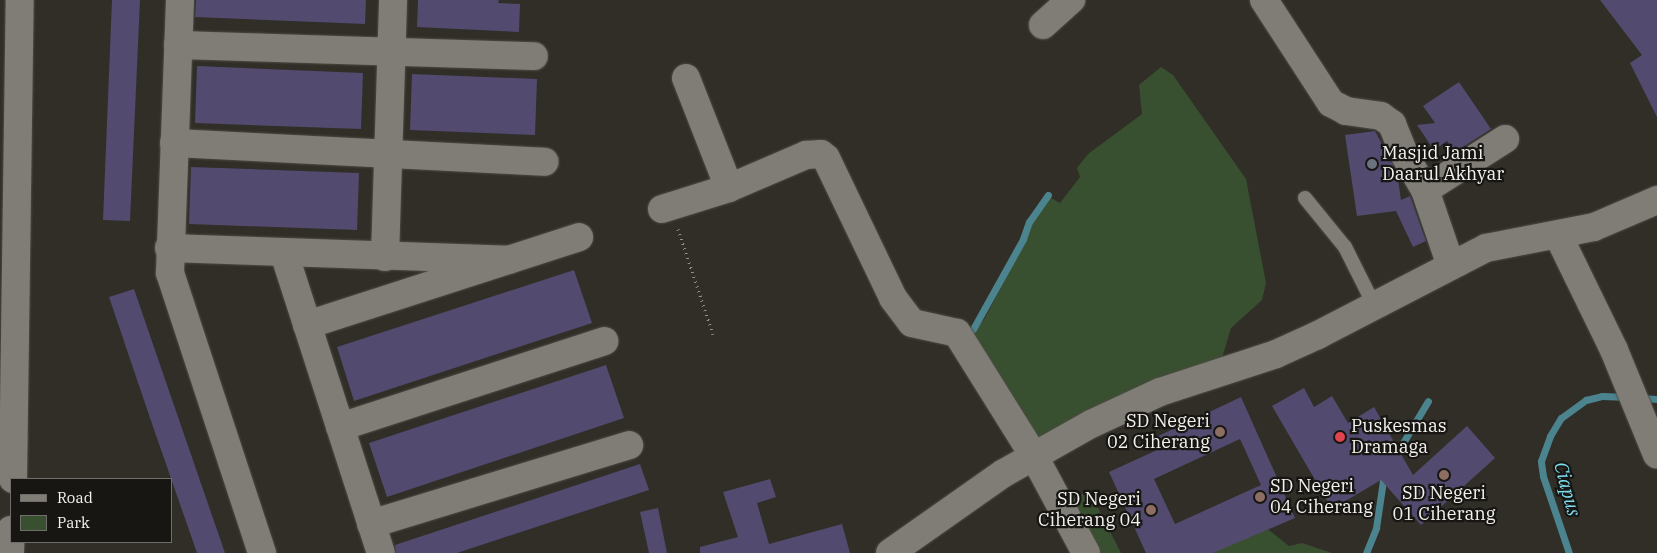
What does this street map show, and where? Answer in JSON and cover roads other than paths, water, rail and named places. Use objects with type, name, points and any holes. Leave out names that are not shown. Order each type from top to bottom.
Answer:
[{"type":"street","points":[[13,478],[8,399],[20,0]]},
{"type":"street","points":[[180,0],[169,248],[170,273],[262,553]]},
{"type":"street","points":[[385,257],[393,0]]},
{"type":"street","points":[[1043,25],[1071,0]]},
{"type":"street","points":[[1264,0],[1332,102],[1346,111],[1380,116],[1392,124],[1404,154],[1425,190],[1451,266]]},
{"type":"street","points":[[178,45],[534,56]]},
{"type":"street","points":[[686,78],[729,188]]},
{"type":"street","points":[[1425,190],[1506,139]]},
{"type":"street","points":[[174,143],[545,162]]},
{"type":"street","points":[[667,208],[729,188],[806,155],[821,154],[826,158],[893,298],[912,323],[957,333],[1034,456],[1086,553]]},
{"type":"street","points":[[890,553],[946,511],[1034,456],[1091,424],[1160,392],[1276,354],[1486,248],[1558,235],[1606,223],[1657,200]]},
{"type":"street","points":[[1558,235],[1614,350],[1653,440]]},
{"type":"street","points":[[307,325],[579,237]]},
{"type":"street","points":[[169,248],[509,260]]},
{"type":"street","points":[[284,253],[380,553]]},
{"type":"street","points":[[340,427],[604,341]]},
{"type":"street","points":[[371,524],[629,444]]},
{"type":"lane","points":[[1305,198],[1345,247],[1374,305]]},
{"type":"waterway","points":[[973,329],[1023,239],[1029,222],[1048,195]]},
{"type":"waterway","name":"Ciapus","points":[[1569,553],[1543,476],[1541,461],[1550,436],[1561,418],[1586,400],[1602,396],[1628,397]]},
{"type":"waterway","name":"Ciapus","points":[[1641,398],[1657,399]]},
{"type":"waterway","points":[[1395,456],[1428,401]]},
{"type":"waterway","points":[[1366,553],[1376,528],[1384,474]]},
{"type":"place","name":"Masjid Jami Daarul Akhyar","points":[[1372,164]]},
{"type":"place","name":"SD Negeri 02 Ciherang","points":[[1220,432]]},
{"type":"place","name":"Puskesmas Dramaga","points":[[1340,437]]},
{"type":"place","name":"SD Negeri 01 Ciherang","points":[[1444,475]]},
{"type":"place","name":"SD Negeri 04 Ciherang","points":[[1260,497]]},
{"type":"place","name":"SD Negeri Ciherang 04","points":[[1151,510]]}]
